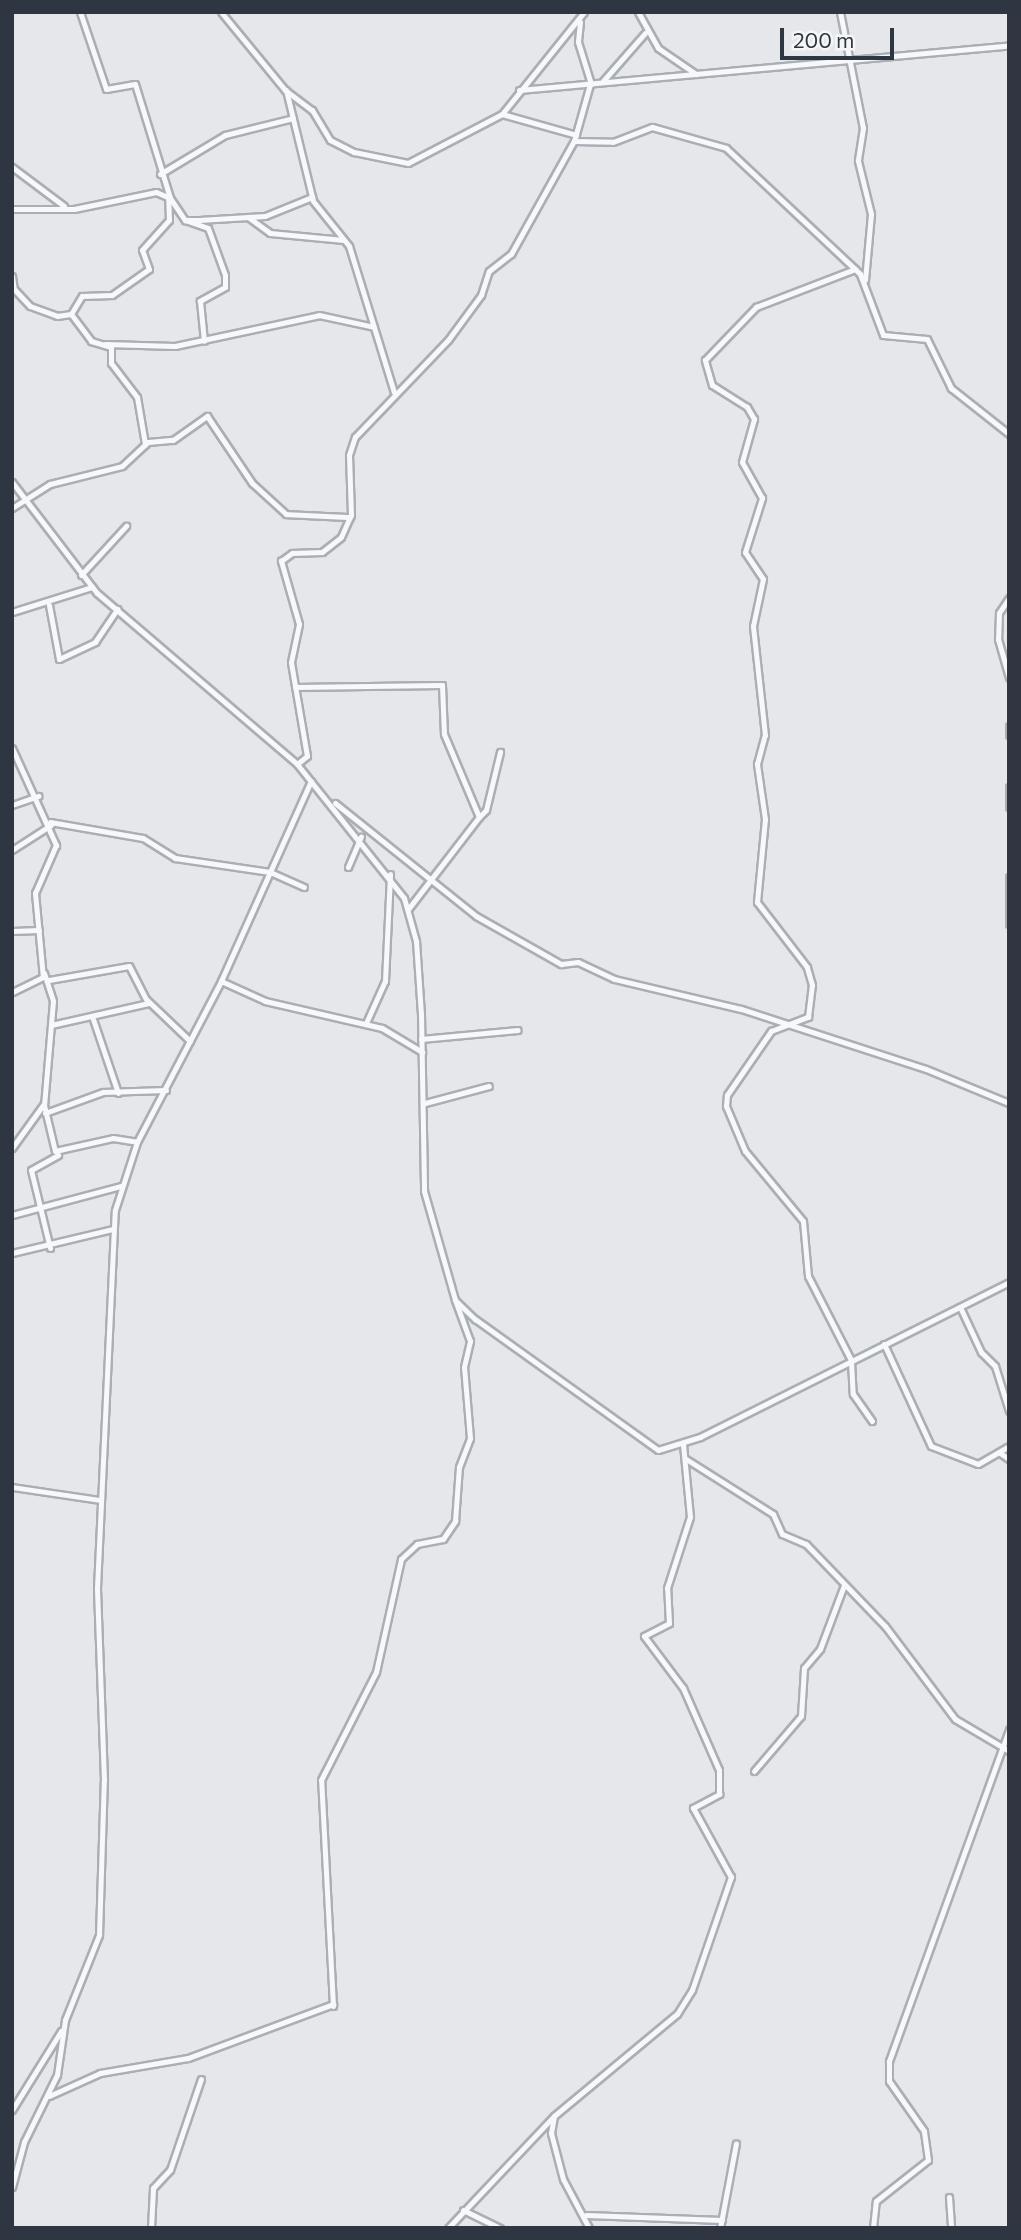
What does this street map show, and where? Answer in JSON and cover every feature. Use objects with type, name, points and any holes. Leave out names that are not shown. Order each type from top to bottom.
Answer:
[{"type":"street","points":[[80,12],[106,89],[135,84],[169,197],[185,220],[208,228],[225,275],[225,287],[200,301],[204,341]]},
{"type":"street","points":[[221,12],[285,90],[312,110],[319,128],[338,144],[402,162],[428,157],[502,114],[519,90],[580,21],[584,12]]},
{"type":"street","points":[[638,12],[645,33],[696,74]]},
{"type":"street","points":[[840,12],[863,128],[858,160],[871,214],[865,280],[883,335],[927,339],[951,388],[1009,434]]},
{"type":"street","points":[[12,2187],[20,2151],[49,2096],[64,2025],[99,1935],[104,1780],[96,1669],[100,1500],[113,1229],[121,1186],[137,1142],[221,981],[309,778],[291,654],[299,616],[281,561],[328,549],[350,517],[351,445],[394,392],[478,301],[488,273],[513,250],[575,138],[591,84],[578,42],[580,21]]},
{"type":"street","points":[[603,82],[645,33]]},
{"type":"street","points":[[519,90],[1009,45]]},
{"type":"street","points":[[285,90],[312,197],[344,240],[394,392]]},
{"type":"street","points":[[502,114],[575,138],[613,142],[652,127],[718,144],[865,280]]},
{"type":"street","points":[[160,174],[211,141],[293,118]]},
{"type":"street","points":[[12,167],[66,208]]},
{"type":"street","points":[[12,209],[66,208],[151,193],[169,197]]},
{"type":"street","points":[[71,314],[82,296],[111,295],[147,272],[142,250],[169,220],[169,197]]},
{"type":"street","points":[[185,220],[270,215],[312,197]]},
{"type":"street","points":[[247,217],[270,233],[344,240]]},
{"type":"street","points":[[855,269],[756,307],[705,356],[712,385],[747,407],[754,419],[742,462],[762,498],[746,552],[763,579],[753,626],[765,735],[757,764],[765,819],[757,898],[811,977],[811,1012],[792,1026],[771,1031],[727,1095],[726,1106],[740,1143],[803,1221],[808,1276],[851,1360],[853,1394],[872,1421]]},
{"type":"street","points":[[12,276],[13,290],[30,306],[71,314],[89,339],[105,344],[155,348],[204,341],[319,315],[374,327]]},
{"type":"street","points":[[105,344],[112,349],[111,363],[137,397],[145,444]]},
{"type":"street","points":[[12,508],[22,499],[58,481],[122,466],[145,444],[173,440],[207,416],[252,483],[286,514],[350,517]]},
{"type":"street","points":[[12,482],[22,499],[92,587],[297,764],[390,874],[409,908],[425,1103],[422,1173],[455,1300],[470,1341],[464,1367],[470,1438],[459,1467],[455,1521],[443,1539],[417,1544],[401,1559],[376,1672],[321,1780],[333,2005],[188,2058],[100,2073],[49,2096]]},
{"type":"street","points":[[80,575],[127,526]]},
{"type":"street","points":[[12,612],[49,605],[92,587]]},
{"type":"street","points":[[1009,598],[999,613],[998,639],[1009,677]]},
{"type":"street","points":[[49,605],[59,659],[89,646],[117,609]]},
{"type":"street","points":[[295,687],[442,685],[444,734],[479,817]]},
{"type":"street","points":[[1009,726],[1009,736]]},
{"type":"street","points":[[13,749],[51,824],[54,852],[36,893],[44,973],[49,980],[51,1025],[44,1105],[58,1155]]},
{"type":"street","points":[[409,908],[433,881],[486,810],[500,752]]},
{"type":"street","points":[[297,764],[307,759]]},
{"type":"street","points":[[1009,787],[1009,807]]},
{"type":"street","points":[[12,806],[38,796]]},
{"type":"street","points":[[335,803],[476,916],[561,964],[578,962],[614,979],[792,1026],[1009,1103]]},
{"type":"street","points":[[12,850],[51,824],[143,838],[182,860],[270,872],[304,887]]},
{"type":"street","points":[[348,867],[361,837]]},
{"type":"street","points":[[366,1023],[385,981],[390,874]]},
{"type":"street","points":[[1009,877],[1009,924]]},
{"type":"street","points":[[12,931],[39,930]]},
{"type":"street","points":[[49,980],[129,967],[149,1003],[190,1041]]},
{"type":"street","points":[[13,989],[44,973]]},
{"type":"street","points":[[221,981],[265,1001],[366,1023],[401,1035],[422,1052]]},
{"type":"street","points":[[51,1025],[93,1019],[149,1003]]},
{"type":"street","points":[[93,1019],[118,1093]]},
{"type":"street","points":[[421,1039],[518,1030]]},
{"type":"street","points":[[425,1103],[489,1086]]},
{"type":"street","points":[[45,1113],[118,1093],[149,1095],[166,1090]]},
{"type":"street","points":[[149,1095],[160,1101]]},
{"type":"street","points":[[12,1148],[44,1105]]},
{"type":"street","points":[[50,1248],[39,1210],[32,1167],[58,1155],[113,1138],[137,1142]]},
{"type":"street","points":[[12,1215],[39,1210],[121,1186]]},
{"type":"street","points":[[12,1253],[50,1248],[113,1229]]},
{"type":"street","points":[[455,1300],[635,1439],[658,1450],[683,1444],[1009,1282]]},
{"type":"street","points":[[960,1307],[981,1352],[995,1366],[1009,1411]]},
{"type":"street","points":[[884,1344],[931,1446],[978,1464],[1009,1446]]},
{"type":"street","points":[[448,2228],[554,2116],[677,2014],[692,1990],[730,1887],[728,1864],[693,1808],[719,1794],[721,1775],[683,1689],[644,1636],[669,1623],[667,1588],[690,1517],[683,1444]]},
{"type":"street","points":[[1000,1453],[1009,1459]]},
{"type":"street","points":[[686,1459],[773,1514],[782,1534],[802,1541],[885,1626],[955,1719],[1009,1751]]},
{"type":"street","points":[[12,1488],[100,1500]]},
{"type":"street","points":[[754,1771],[801,1716],[804,1668],[820,1649],[844,1585]]},
{"type":"street","points":[[873,2228],[876,2202],[928,2160],[924,2131],[889,2081],[889,2061],[1009,1729]]},
{"type":"street","points":[[12,2110],[64,2025]]},
{"type":"street","points":[[151,2228],[153,2188],[170,2170],[201,2078]]},
{"type":"street","points":[[554,2116],[551,2133],[563,2179],[586,2215],[589,2228]]},
{"type":"street","points":[[720,2228],[736,2143]]},
{"type":"street","points":[[949,2197],[951,2228]]},
{"type":"street","points":[[463,2210],[500,2228]]},
{"type":"street","points":[[586,2215],[722,2220]]}]
